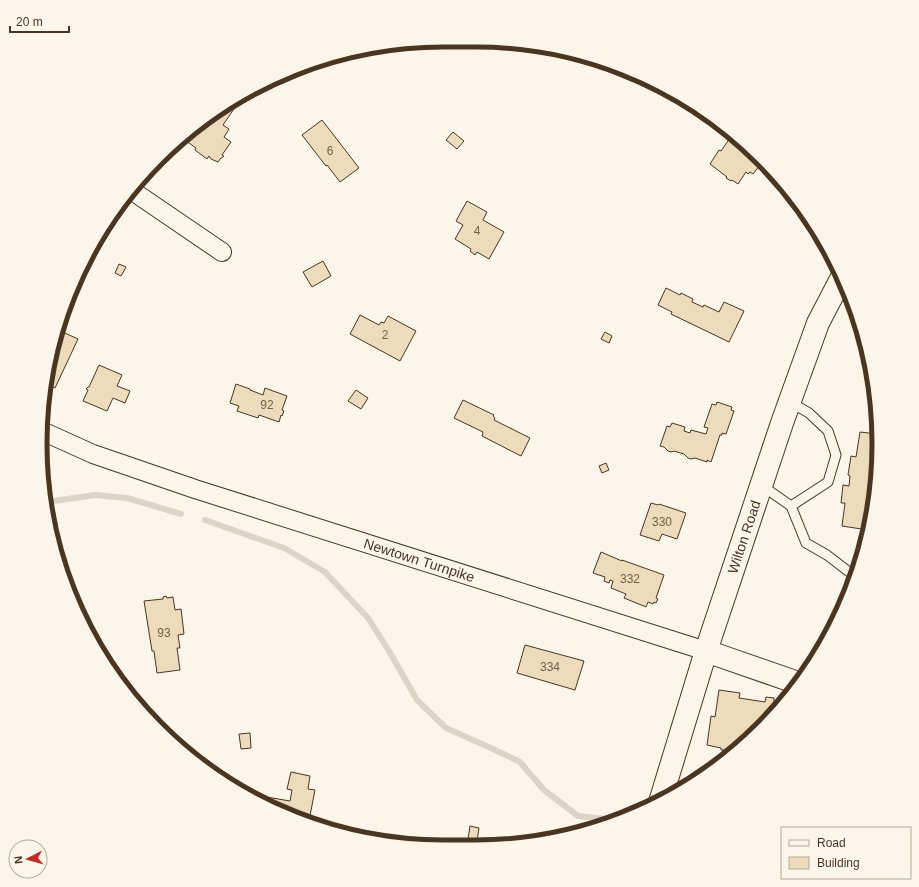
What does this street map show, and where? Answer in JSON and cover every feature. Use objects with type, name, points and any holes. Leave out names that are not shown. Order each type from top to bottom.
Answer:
[{"type":"main road","name":"Wilton Road","points":[[663,793],[706,651],[761,485],[818,322],[838,284]]},
{"type":"main road","name":"Newtown Turnpike","points":[[706,651],[793,681]]},
{"type":"street","points":[[136,193],[222,252]]},
{"type":"street","name":"Newtown Turnpike","points":[[47,433],[93,454],[195,489],[706,651]]},
{"type":"lane","points":[[790,402],[809,413],[828,431],[836,455],[828,482],[790,506]]},
{"type":"lane","points":[[761,485],[790,506],[806,543],[827,555],[850,573]]},
{"type":"building","points":[[236,106],[223,125],[229,129],[224,137],[231,142],[222,155],[224,156],[218,162],[211,159],[209,156],[207,159],[195,150],[196,148],[187,141]]},
{"type":"building","points":[[322,120],[359,168],[340,182],[302,135]]},
{"type":"building","points":[[453,132],[464,141],[457,149],[446,140]]},
{"type":"building","points":[[729,139],[759,166],[753,174],[750,172],[748,174],[746,172],[738,184],[726,178],[727,177],[710,164],[719,150],[721,151]]},
{"type":"building","points":[[467,201],[487,212],[483,220],[504,232],[489,259],[477,252],[475,255],[470,251],[471,249],[455,239],[463,225],[456,221]]},
{"type":"building","points":[[323,261],[331,276],[312,287],[303,272]]},
{"type":"building","points":[[119,264],[126,267],[121,276],[115,273]]},
{"type":"building","points":[[666,288],[680,295],[681,293],[693,299],[692,302],[703,307],[704,305],[719,312],[724,302],[744,311],[729,342],[671,314],[672,312],[658,305]]},
{"type":"building","points":[[360,315],[379,325],[381,322],[384,323],[388,316],[416,331],[400,361],[350,334]]},
{"type":"building","points":[[63,332],[78,339],[55,388],[51,386]]},
{"type":"building","points":[[605,332],[612,336],[609,343],[601,339]]},
{"type":"building","points":[[99,365],[122,375],[117,386],[130,391],[125,403],[113,398],[107,411],[83,401],[88,390],[86,389],[89,387]]},
{"type":"building","points":[[236,384],[263,395],[265,388],[287,396],[282,410],[284,411],[279,422],[259,415],[258,418],[237,411],[239,406],[230,403]]},
{"type":"building","points":[[356,390],[368,398],[361,409],[348,401]]},
{"type":"building","points":[[463,400],[494,415],[494,420],[530,438],[521,456],[482,436],[483,432],[454,418]]},
{"type":"building","points":[[717,402],[732,407],[731,410],[734,411],[726,434],[722,433],[722,435],[720,435],[711,462],[695,458],[691,459],[684,454],[668,451],[664,447],[660,446],[667,426],[670,427],[672,423],[685,427],[684,431],[690,433],[691,430],[706,434],[708,428],[704,427],[712,404],[716,405]]},
{"type":"building","points":[[860,432],[872,433],[869,495],[862,529],[842,526],[845,503],[841,503],[843,485],[849,486],[850,476],[848,475],[851,456],[856,457]]},
{"type":"building","points":[[606,463],[609,470],[602,473],[599,466]]},
{"type":"building","points":[[651,503],[659,504],[686,513],[677,539],[662,534],[659,541],[640,535]]},
{"type":"building","points":[[601,552],[622,561],[664,575],[656,598],[658,599],[656,603],[654,602],[653,604],[648,602],[646,607],[624,598],[626,594],[611,588],[613,581],[610,580],[609,583],[604,581],[605,577],[593,573]]},
{"type":"building","points":[[166,596],[167,598],[173,597],[175,610],[181,609],[184,634],[178,635],[180,648],[177,648],[180,670],[157,673],[144,601],[163,599],[163,597]]},
{"type":"building","points":[[525,645],[584,661],[575,690],[517,673]]},
{"type":"building","points":[[719,690],[740,693],[739,698],[765,702],[766,697],[774,698],[774,705],[756,724],[727,750],[721,750],[721,748],[707,745],[711,716],[715,717]]},
{"type":"building","points":[[250,733],[251,748],[241,749],[239,734]]},
{"type":"building","points":[[291,772],[310,776],[308,789],[315,790],[310,817],[263,796],[290,801],[292,790],[287,789]]},
{"type":"building","points":[[470,826],[479,828],[477,840],[468,839]]},
{"type":"waterway","points":[[51,501],[95,495],[127,498],[181,514]]},
{"type":"waterway","points":[[205,520],[284,548],[325,572],[368,618],[417,700],[446,728],[520,762],[544,790],[578,816],[604,819]]}]
